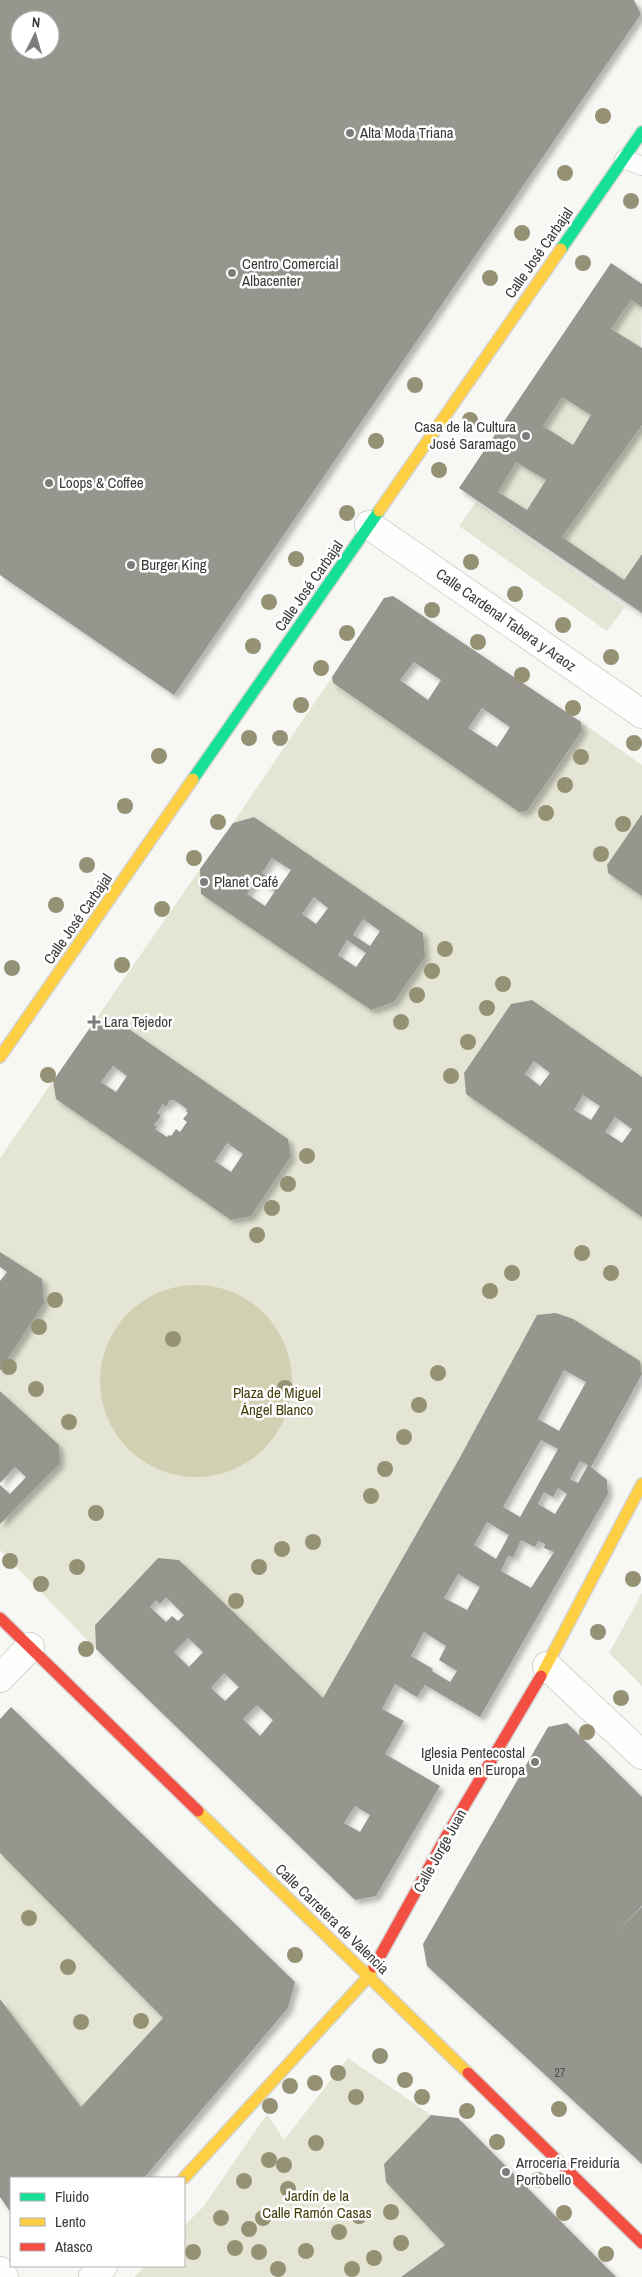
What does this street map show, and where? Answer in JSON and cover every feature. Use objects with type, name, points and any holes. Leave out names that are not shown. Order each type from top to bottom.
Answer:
[{"type":"street","name":"Calle José Carbajal","points":[[0,1057],[642,132]]},
{"type":"street","name":"Calle Cardenal Tabera y Araoz","points":[[369,525],[642,714]]},
{"type":"street","name":"Calle Jorge Juan","points":[[185,2177],[369,1976],[448,1835],[547,1666],[642,1484]]},
{"type":"street","name":"Calle Carretera de Valencia","points":[[0,1618],[642,2243]]},
{"type":"street","points":[[0,1678],[30,1647]]},
{"type":"street","points":[[547,1666],[642,1755]]},
{"type":"street","points":[[93,2277],[102,2267]]},
{"type":"street","points":[[0,2271],[4,2277]]},
{"type":"lane","points":[[624,159],[642,166]]},
{"type":"green space","points":[[631,300],[642,307],[641,348],[611,329]]},
{"type":"green space","points":[[562,397],[591,415],[573,445],[543,426]]},
{"type":"green space","points":[[642,425],[642,554],[624,580],[562,537]]},
{"type":"green space","points":[[516,462],[546,480],[527,510],[498,492]]},
{"type":"green space","points":[[476,502],[625,607],[607,631],[459,526]]},
{"type":"green space","name":"Plaza de Miguel Ángel Blanco","points":[[332,677],[333,684],[519,812],[527,811],[582,732],[581,722],[642,765],[642,814],[607,865],[608,873],[642,896],[642,1077],[532,1000],[511,1004],[464,1073],[466,1094],[642,1217],[642,1373],[640,1361],[601,1337],[537,1316],[459,1459],[323,1698],[179,1560],[158,1558],[95,1624],[96,1649],[0,1550],[0,1524],[59,1445],[0,1391],[0,1371],[44,1303],[42,1279],[0,1252],[0,1158],[53,1081],[56,1099],[231,1220],[251,1216],[291,1156],[288,1139],[113,1018],[94,1022],[200,869],[371,1010],[394,1002],[425,957],[423,933],[254,817],[233,823]]},
{"type":"green space","points":[[642,1593],[642,1686],[609,1653]]},
{"type":"green space","points":[[0,1853],[163,2018],[81,2107],[0,1999]]},
{"type":"green space","name":"Jardín de la Calle Ramón Casas","points":[[348,2058],[431,2115],[384,2164],[386,2182],[445,2245],[401,2277],[134,2277],[144,2267],[185,2267],[185,2225],[204,2206],[267,2114],[284,2140]]},
{"type":"shaded area","points":[[187,1285],[205,1285],[233,1292],[249,1301],[264,1313],[276,1328],[285,1344],[292,1372],[292,1390],[285,1418],[276,1434],[264,1449],[249,1461],[233,1470],[205,1477],[187,1477],[168,1473],[151,1466],[135,1455],[122,1442],[111,1426],[104,1409],[100,1390],[100,1372],[104,1353],[111,1336],[122,1320],[135,1307],[151,1296],[168,1289]]},
{"type":"building","name":"Centro Comercial Albacenter","points":[[0,0],[634,0],[641,14],[174,695],[0,575]]},
{"type":"building","name":"Casa de la Cultura José Saramago","points":[[611,263],[642,284],[642,307],[631,300],[611,329],[642,348],[642,425],[562,537],[624,580],[642,554],[642,613],[459,488]],"holes":[[[562,397],[591,415],[573,445],[543,426]],[[516,462],[546,480],[527,510],[498,492]]]},
{"type":"building","points":[[393,596],[581,722],[582,731],[527,811],[519,812],[333,683],[332,677],[384,598]],"holes":[[[414,662],[441,680],[428,700],[400,680]],[[482,708],[510,727],[497,747],[468,728]]]},
{"type":"building","points":[[642,814],[642,896],[608,873],[607,865]]},
{"type":"building","points":[[254,817],[423,933],[425,957],[394,1002],[371,1010],[201,894],[200,869],[233,823]],"holes":[[[272,858],[291,870],[280,886],[262,873]],[[257,879],[275,891],[265,906],[247,894]],[[314,897],[328,908],[316,924],[302,914]],[[363,919],[380,931],[370,946],[353,935]],[[347,940],[366,953],[356,967],[338,955]]]},
{"type":"building","points":[[532,1000],[642,1077],[642,1217],[466,1094],[464,1073],[511,1004]],"holes":[[[534,1061],[550,1073],[540,1086],[525,1074]],[[583,1095],[600,1106],[591,1120],[574,1110]],[[615,1117],[632,1129],[622,1143],[605,1132]]]},
{"type":"building","points":[[113,1018],[288,1139],[291,1156],[251,1216],[231,1220],[56,1099],[53,1081],[94,1022]],"holes":[[[113,1066],[127,1076],[116,1092],[101,1082]],[[170,1100],[174,1100],[187,1109],[188,1113],[183,1119],[187,1122],[180,1132],[176,1129],[171,1136],[167,1137],[155,1129],[157,1127],[154,1125],[161,1116],[157,1113],[163,1104],[166,1107]],[[227,1143],[243,1154],[231,1172],[215,1161]]]},
{"type":"building","points":[[0,1252],[42,1279],[44,1303],[0,1371],[0,1281],[7,1272],[0,1267]]},
{"type":"building","points":[[556,1313],[573,1319],[640,1361],[642,1374],[591,1467],[607,1480],[608,1494],[480,1717],[425,1685],[417,1697],[395,1684],[382,1709],[404,1721],[385,1754],[440,1786],[376,1896],[355,1900],[96,1649],[95,1625],[158,1558],[179,1560],[323,1698],[459,1459],[537,1315]],"holes":[[[564,1370],[586,1382],[559,1431],[538,1419]],[[541,1440],[558,1449],[520,1517],[503,1507]],[[580,1461],[588,1465],[578,1483],[570,1479]],[[558,1488],[567,1494],[555,1514],[538,1504],[544,1492],[553,1497]],[[487,1522],[509,1535],[496,1559],[474,1545]],[[521,1540],[535,1547],[538,1541],[545,1544],[544,1548],[554,1552],[531,1588],[501,1571],[508,1556],[513,1557]],[[458,1574],[480,1587],[467,1610],[444,1598]],[[166,1597],[184,1615],[178,1621],[172,1616],[166,1622],[150,1607],[156,1600],[160,1604]],[[424,1632],[446,1646],[439,1660],[457,1671],[450,1682],[432,1671],[433,1669],[411,1656]],[[188,1638],[203,1652],[189,1667],[174,1652]],[[224,1673],[239,1687],[225,1701],[211,1688]],[[257,1705],[273,1720],[260,1736],[243,1719]],[[355,1806],[370,1815],[360,1832],[344,1823]]]},
{"type":"building","points":[[0,1391],[59,1445],[60,1463],[0,1524],[0,1485],[10,1494],[26,1477],[15,1467],[0,1483]]},
{"type":"building","points":[[11,1707],[295,1982],[288,2008],[145,2177],[10,2177],[10,2212],[0,2197],[0,1999],[81,2107],[163,2018],[0,1853],[0,1719]]},
{"type":"building","points":[[567,1723],[642,1797],[642,1906],[616,1932],[642,1907],[642,2164],[427,1966],[423,1944],[548,1727]]},
{"type":"building","points":[[431,2115],[458,2118],[616,2277],[401,2277],[445,2245],[386,2182],[384,2164]]},
{"type":"traffic: fast","points":[[561,249],[642,132]]},
{"type":"traffic: fast","points":[[193,779],[379,511]]},
{"type":"traffic: slow","points":[[379,511],[561,249]]},
{"type":"traffic: slow","points":[[0,1057],[193,779]]},
{"type":"traffic: slow","points":[[541,1676],[642,1484]]},
{"type":"traffic: slow","points":[[198,1811],[468,2073]]},
{"type":"traffic: slow","points":[[185,2177],[369,1976],[374,1967]]},
{"type":"traffic: jam","points":[[0,1618],[198,1811]]},
{"type":"traffic: jam","points":[[374,1967],[447,1835],[541,1676]]},
{"type":"traffic: jam","points":[[468,2073],[642,2243]]},
{"type":"place","name":"Alta Moda Triana","points":[[350,133]]},
{"type":"place","name":"Centro Comercial Albacenter","points":[[232,273]]},
{"type":"place","name":"Casa de la Cultura José Saramago","points":[[526,436]]},
{"type":"place","name":"Loops & Coffee","points":[[49,483]]},
{"type":"place","name":"Burger King","points":[[131,565]]},
{"type":"place","name":"Planet Café","points":[[204,882]]},
{"type":"place","name":"Lara Tejedor","points":[[94,1022]]},
{"type":"place","name":"Iglesia Pentecostal Unida en Europa","points":[[535,1762]]},
{"type":"place","name":"Arrocería Freiduría Portobello","points":[[506,2172]]}]
